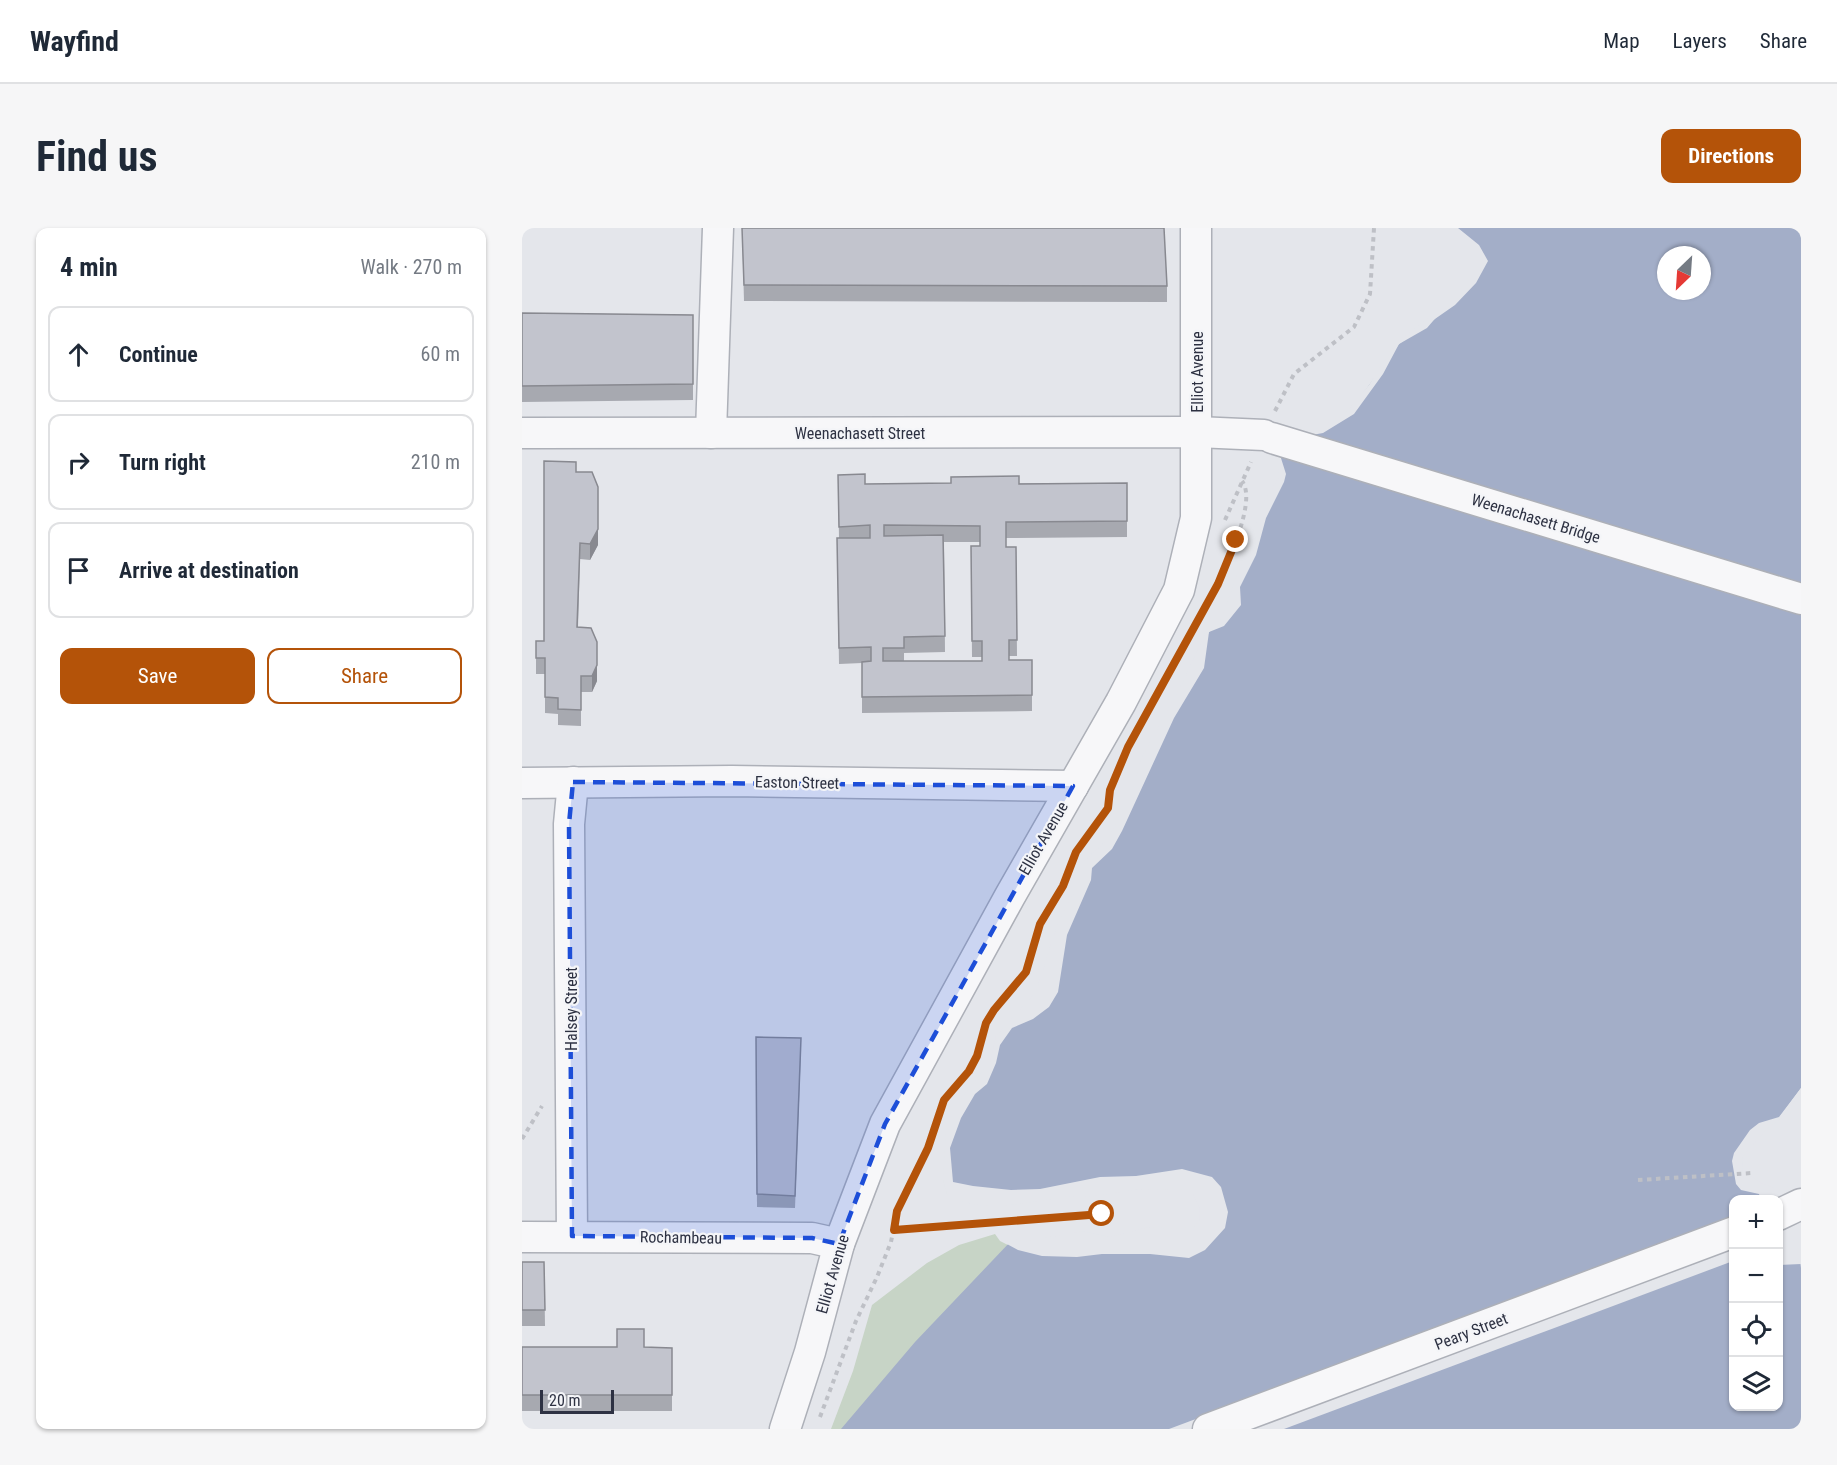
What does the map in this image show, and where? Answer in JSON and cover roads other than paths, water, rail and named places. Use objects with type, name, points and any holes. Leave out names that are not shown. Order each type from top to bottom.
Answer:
[{"type":"street","points":[[711,433],[718,228]]},
{"type":"street","name":"Elliot Avenue","points":[[785,1429],[810,1352],[838,1244],[885,1124],[1121,702],[1179,590],[1196,518],[1196,228]]},
{"type":"street","name":"Weenachasett Street","points":[[522,433],[1197,432],[1268,436]]},
{"type":"street","name":"Weenachasett Bridge","points":[[1268,436],[1801,598]]},
{"type":"street","name":"Easton Street","points":[[522,783],[732,781],[1073,786]]},
{"type":"street","name":"Halsey Street","points":[[572,1236],[569,824],[573,782]]},
{"type":"street","name":"Rochambeau","points":[[522,1237],[572,1236],[622,1227],[684,1226],[812,1238],[838,1244]]},
{"type":"street","name":"Peary Street","points":[[1208,1429],[1729,1234]]},
{"type":"water","points":[[1458,228],[1801,228],[1801,1088],[1779,1118],[1765,1127],[1739,1156],[1740,1173],[1769,1195],[1729,1195],[1729,1411],[1783,1411],[1783,1226],[1788,1241],[1798,1246],[1801,1268],[1801,1429],[841,1429],[915,1342],[1011,1241],[1024,1245],[1110,1240],[1195,1230],[1199,1224],[1202,1206],[1192,1191],[1186,1187],[950,1192],[949,1128],[993,1064],[998,1037],[1039,993],[1078,892],[1086,863],[1109,843],[1209,632],[1223,620],[1282,477],[1280,455],[1348,414],[1399,344],[1455,305],[1476,283],[1488,261],[1479,245]]}]
